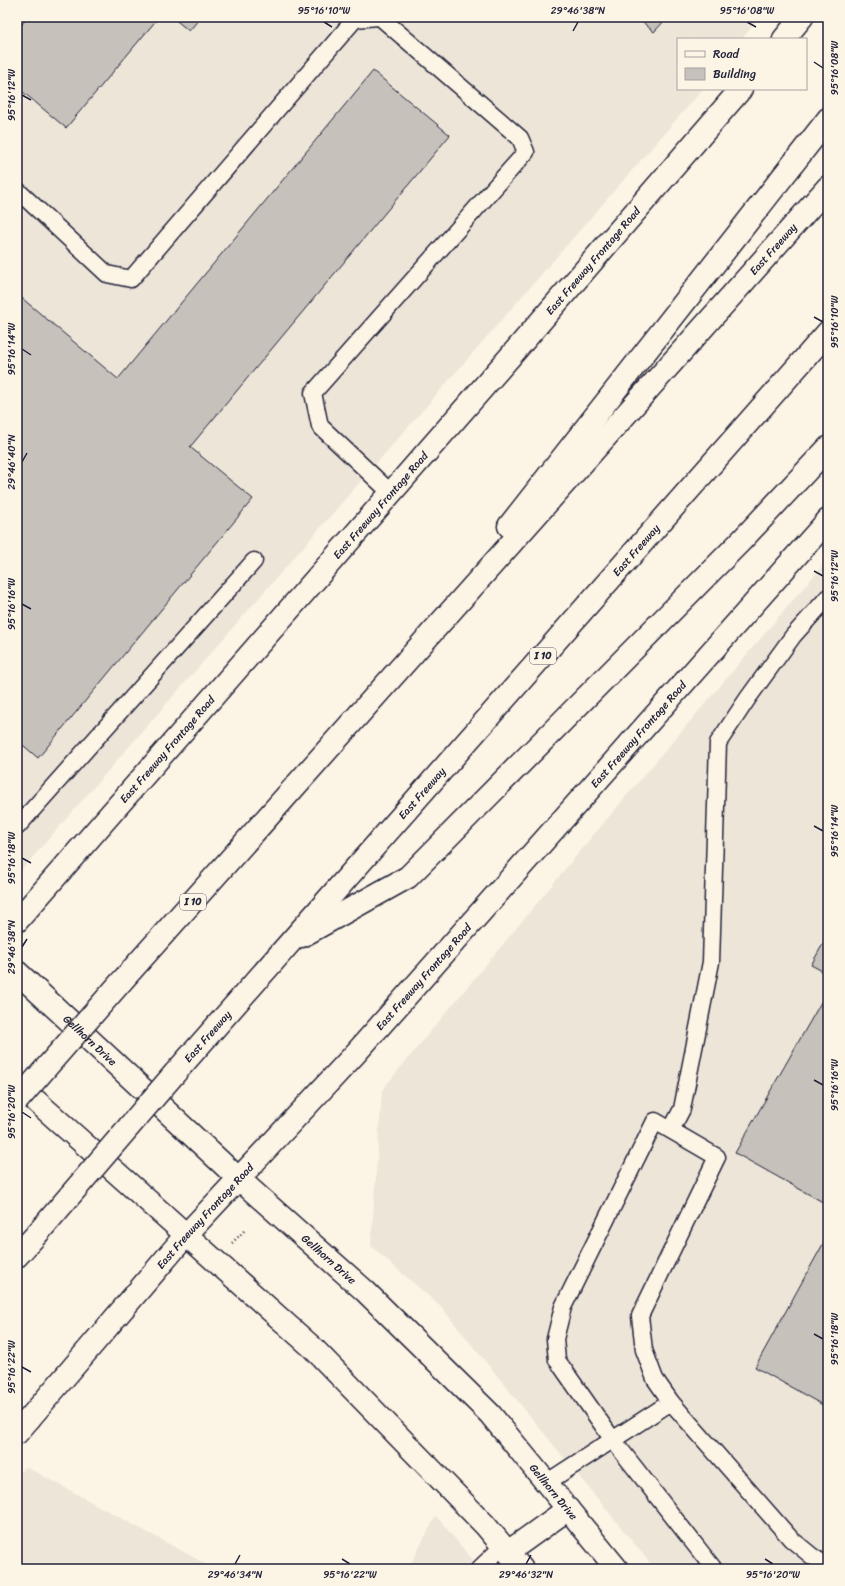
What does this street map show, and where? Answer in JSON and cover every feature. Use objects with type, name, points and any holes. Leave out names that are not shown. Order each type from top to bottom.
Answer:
[{"type":"main road","points":[[785,38],[802,17]]},
{"type":"main road","name":"East Freeway Frontage Road","points":[[17,921],[740,90]]},
{"type":"main road","points":[[363,710],[828,119]]},
{"type":"main road","name":"East Freeway","points":[[17,1101],[828,187]]},
{"type":"main road","name":"East Freeway","points":[[17,1256],[197,1047],[828,332]]},
{"type":"main road","points":[[289,944],[408,878],[740,542],[828,448]]},
{"type":"main road","name":"East Freeway Frontage Road","points":[[21,1427],[186,1235],[355,1054],[828,520]]},
{"type":"main road","name":"Gellhorn Drive","points":[[17,972],[239,1179],[371,1297],[490,1414],[617,1569]]},
{"type":"main road","points":[[17,1084],[313,1348],[485,1525],[522,1569]]},
{"type":"main road","points":[[506,1549],[568,1509]]},
{"type":"lane","points":[[17,190],[107,274],[131,279],[354,19],[379,17],[520,138],[526,152],[313,393],[320,426],[391,493]]},
{"type":"lane","points":[[17,827],[254,561]]},
{"type":"lane","points":[[671,1130],[682,1109],[711,962],[718,743],[792,636],[828,597]]},
{"type":"lane","points":[[714,1569],[613,1440],[557,1360],[555,1339],[563,1307],[655,1121],[717,1157],[640,1316],[644,1350],[655,1379],[671,1402],[791,1539],[813,1557],[828,1566]]},
{"type":"lane","points":[[546,1483],[671,1402]]},
{"type":"lane","points":[[479,1569],[506,1549]]},
{"type":"path","points":[[230,1245],[246,1229]]},
{"type":"shaded area","points":[[17,17],[759,17],[743,38],[677,38],[677,90],[702,90],[17,875]]},
{"type":"shaded area","points":[[828,559],[828,1569],[655,1569],[441,1307],[371,1246],[382,1090],[601,826]]},
{"type":"shaded area","points":[[25,1467],[215,1569],[17,1569],[17,1476]]},
{"type":"shaded area","points":[[436,1516],[480,1569],[408,1569]]},
{"type":"building","points":[[28,17],[159,17],[66,128],[17,87],[17,30]]},
{"type":"building","points":[[172,17],[201,17],[189,31]]},
{"type":"building","points":[[637,17],[668,17],[654,32]]},
{"type":"building","points":[[373,71],[450,135],[190,447],[253,499],[38,758],[17,740],[17,294],[118,379]]},
{"type":"building","points":[[828,935],[828,974],[811,965]]},
{"type":"building","points":[[828,990],[828,1205],[735,1153]]},
{"type":"building","points":[[828,1235],[828,1408],[755,1367]]}]
